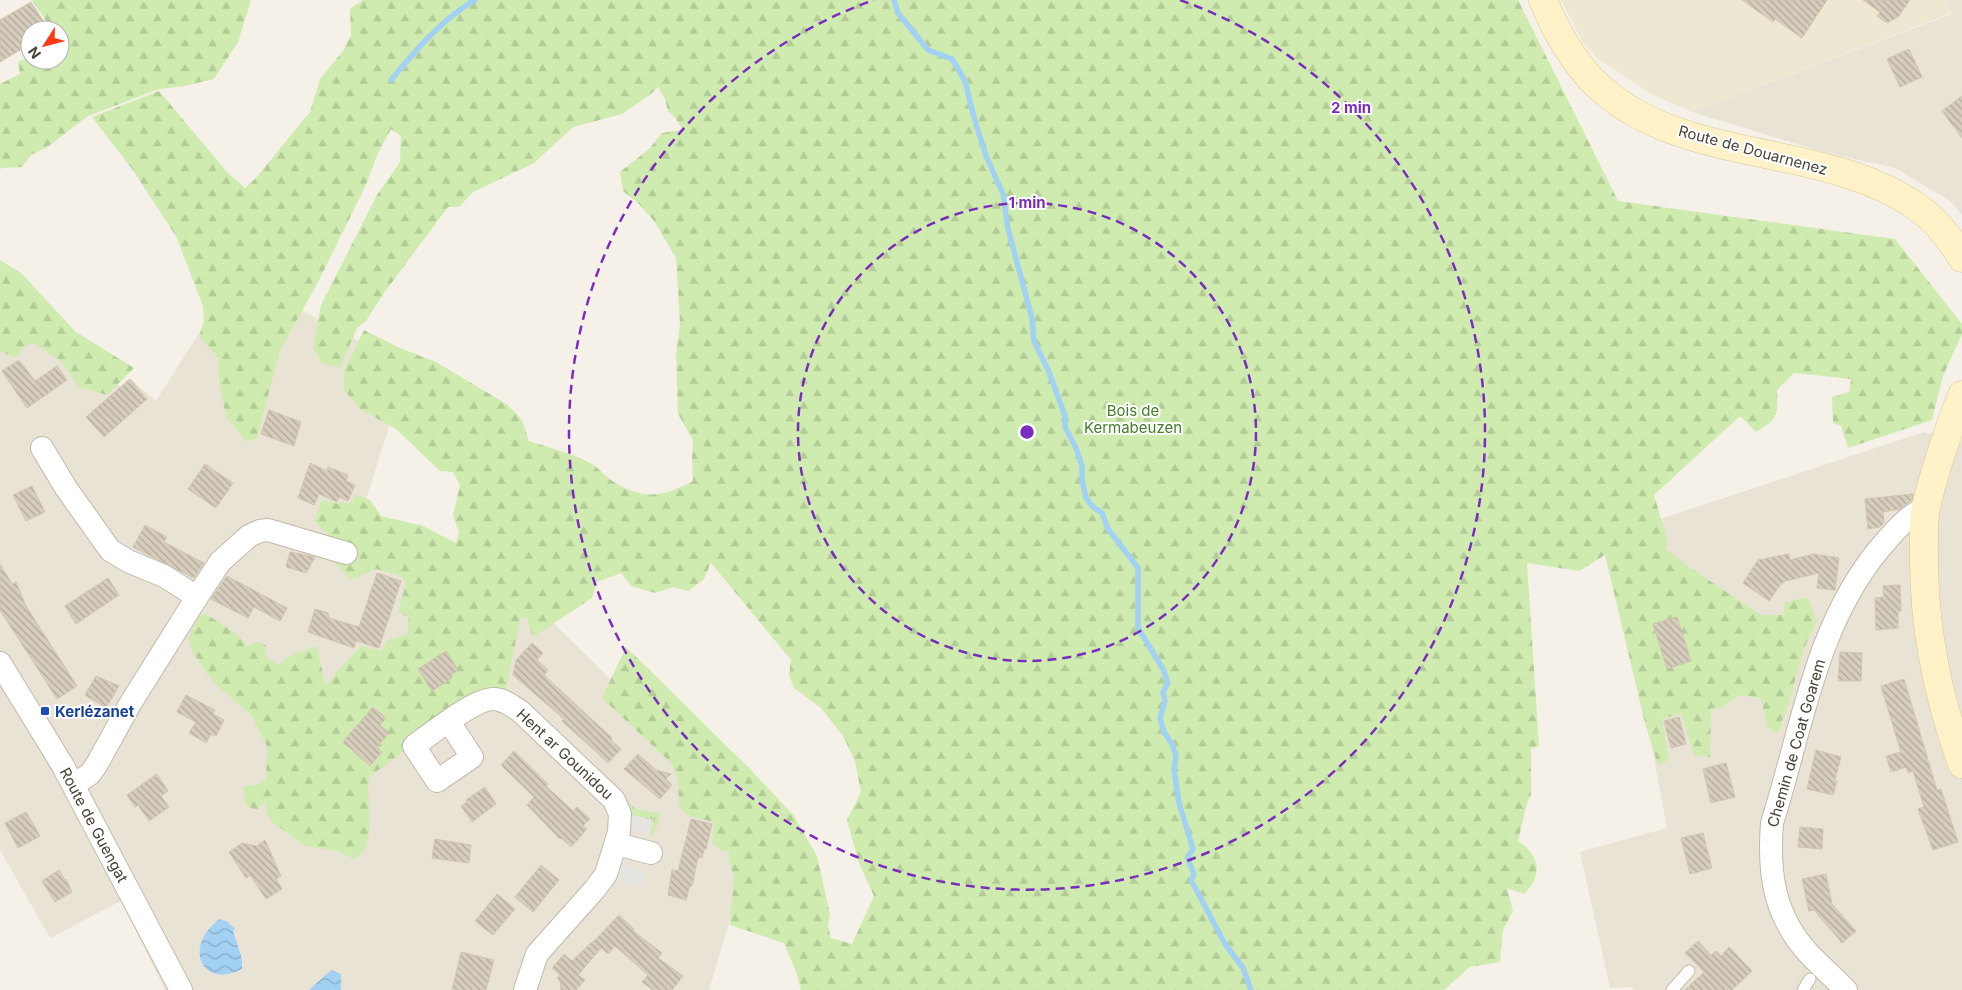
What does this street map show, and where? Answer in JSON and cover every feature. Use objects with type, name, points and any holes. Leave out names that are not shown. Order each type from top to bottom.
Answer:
[{"type":"main road","name":"Route de Douarnenez","points":[[1543,0],[1556,29],[1576,61],[1600,87],[1628,108],[1659,123],[1701,138],[1821,167],[1882,187],[1908,201],[1928,215],[1948,236],[1962,258]]},
{"type":"main road","points":[[1962,395],[1947,434],[1926,508],[1924,576],[1932,660],[1945,715],[1962,764]]},
{"type":"street","points":[[42,448],[66,488],[110,550],[128,561],[164,576],[197,597]]},
{"type":"street","name":"Chemin de Coat Goarem","points":[[1846,990],[1810,977],[1799,942],[1784,920],[1777,904],[1772,883],[1770,841],[1772,823],[1813,678],[1841,607],[1854,582],[1893,533],[1908,518],[1926,508]]},
{"type":"street","points":[[73,785],[90,774],[130,704],[220,562],[249,536],[260,530],[268,530],[346,553]]},
{"type":"street","name":"Route de Guengat","points":[[0,663],[73,785],[181,990]]},
{"type":"street","name":"Hent ar Gounidou","points":[[449,722],[473,706],[488,699],[496,699],[511,704],[614,800],[620,814],[617,844],[602,880],[537,954],[525,990]]},
{"type":"street","points":[[617,844],[650,853]]},
{"type":"lane","points":[[1672,990],[1689,970]]},
{"type":"shaded area","points":[[1561,0],[1946,0],[1952,13],[1692,112],[1653,95],[1597,58],[1584,44]]},
{"type":"shaded area","points":[[1946,0],[1962,0],[1962,215],[1950,201],[1895,168],[1823,152],[1692,112],[1952,14]]},
{"type":"shaded area","points":[[229,286],[274,295],[408,368],[351,546],[527,597],[661,729],[756,832],[709,990],[165,990],[121,901],[50,938],[0,850],[0,287],[121,387],[129,378],[156,401]]},
{"type":"shaded area","points":[[1924,432],[1962,442],[1962,990],[1634,990],[1632,987],[1610,988],[1580,852],[1667,828],[1612,535]]},
{"type":"shaded area","points":[[632,815],[653,820],[650,834],[629,830]]},
{"type":"shaded area","points":[[616,863],[645,871],[642,886],[612,878]]},
{"type":"green space","points":[[32,0],[251,0],[238,42],[214,79],[184,86],[159,89],[88,116],[46,148],[31,155],[22,167],[1,168],[0,170],[0,84],[20,74],[18,62],[20,61],[20,70],[70,70],[70,20],[45,20]]},
{"type":"green space","name":"Bois de Kermabeuzen","points":[[363,0],[1518,0],[1618,201],[1895,239],[1962,324],[1962,334],[1943,376],[1932,420],[1848,448],[1841,426],[1833,423],[1832,397],[1849,392],[1851,379],[1794,373],[1777,390],[1777,411],[1769,424],[1756,432],[1740,416],[1654,495],[1667,539],[1666,549],[1689,567],[1761,615],[1783,615],[1785,603],[1808,598],[1817,621],[1805,646],[1778,734],[1767,727],[1761,698],[1739,695],[1720,709],[1711,708],[1710,757],[1694,756],[1682,713],[1662,719],[1669,760],[1658,765],[1645,723],[1605,555],[1579,571],[1527,563],[1539,746],[1531,749],[1531,795],[1527,803],[1518,841],[1531,852],[1536,865],[1536,872],[1530,887],[1524,894],[1507,888],[1513,911],[1503,930],[1500,962],[1470,967],[1444,990],[801,990],[797,974],[784,943],[730,925],[734,877],[729,861],[729,851],[723,851],[712,844],[714,822],[689,816],[679,807],[678,779],[672,764],[602,698],[626,647],[751,770],[794,816],[817,856],[830,914],[828,926],[831,938],[852,944],[874,896],[859,863],[847,820],[861,792],[855,761],[843,736],[821,708],[794,688],[789,675],[791,660],[711,563],[704,579],[689,591],[673,587],[655,593],[631,586],[621,573],[597,582],[592,598],[533,637],[526,617],[520,619],[505,695],[442,723],[369,777],[369,836],[363,852],[353,859],[337,851],[305,846],[272,822],[267,813],[266,801],[256,810],[245,805],[243,787],[259,784],[266,779],[267,746],[251,715],[219,688],[206,673],[194,654],[188,640],[198,616],[206,614],[235,633],[248,646],[257,642],[266,645],[265,656],[278,665],[295,653],[317,646],[325,685],[361,646],[381,651],[386,641],[408,634],[408,617],[398,612],[406,583],[401,576],[376,569],[351,580],[334,562],[328,534],[314,521],[322,499],[338,504],[341,501],[349,504],[356,495],[370,500],[381,516],[423,526],[456,543],[459,533],[453,515],[460,485],[453,472],[440,471],[396,429],[360,409],[344,390],[344,371],[364,330],[400,348],[436,362],[508,405],[522,420],[529,441],[584,460],[611,480],[632,491],[642,494],[661,493],[682,487],[693,481],[693,440],[678,414],[676,355],[680,323],[676,258],[654,221],[639,204],[623,191],[620,172],[649,149],[662,133],[683,130],[668,111],[665,99],[658,87],[622,114],[573,127],[534,163],[473,192],[459,207],[448,207],[384,293],[366,321],[357,328],[340,368],[322,363],[313,348],[321,305],[377,195],[400,162],[401,136],[391,129],[377,155],[366,185],[316,286],[280,350],[257,438],[246,442],[226,416],[219,381],[218,358],[199,336],[204,321],[203,306],[176,236],[132,169],[92,117],[159,91],[227,172],[245,188],[255,179],[310,112],[320,79],[343,51],[351,35],[350,9]]},
{"type":"green space","points":[[0,260],[21,273],[76,332],[134,368],[107,395],[78,387],[63,363],[34,343],[25,346],[15,358],[0,351]]},
{"type":"green space","points":[[618,793],[636,809],[661,814],[654,835],[650,834],[652,820],[629,830]]},
{"type":"water","points":[[220,919],[228,922],[235,929],[233,931],[242,959],[242,969],[228,974],[216,974],[207,970],[202,962],[200,952],[202,941],[208,930]]},
{"type":"water","points":[[331,970],[341,974],[341,990],[309,990]]},
{"type":"building","points":[[1742,0],[1827,0],[1802,38],[1775,19],[1773,22]]},
{"type":"building","points":[[1863,0],[1910,0],[1898,17],[1887,23],[1877,16],[1880,12]]},
{"type":"building","points":[[31,2],[43,20],[20,20],[20,50],[0,62],[0,20]]},
{"type":"building","points":[[1909,49],[1922,77],[1900,87],[1887,59]]},
{"type":"building","points":[[1962,96],[1962,138],[1942,111]]},
{"type":"building","points":[[19,360],[35,381],[57,366],[67,380],[27,408],[2,371]]},
{"type":"building","points":[[130,379],[147,399],[104,437],[86,417]]},
{"type":"building","points":[[269,410],[301,422],[294,446],[261,434]]},
{"type":"building","points":[[310,463],[327,471],[328,467],[348,475],[346,481],[355,485],[348,501],[339,497],[337,502],[319,494],[314,505],[298,498]]},
{"type":"building","points":[[205,464],[233,483],[216,508],[188,489]]},
{"type":"building","points":[[32,486],[45,512],[26,521],[13,495]]},
{"type":"building","points":[[1913,494],[1912,500],[1899,509],[1883,512],[1884,523],[1880,527],[1868,529],[1865,499]]},
{"type":"building","points":[[145,525],[167,537],[164,542],[204,563],[194,578],[133,547]]},
{"type":"building","points":[[290,552],[315,557],[306,573],[286,567]]},
{"type":"building","points":[[1789,554],[1790,560],[1813,554],[1839,558],[1835,590],[1817,588],[1819,573],[1785,581],[1769,601],[1743,583],[1758,560]]},
{"type":"building","points":[[0,564],[12,584],[16,582],[26,606],[77,686],[57,699],[0,610]]},
{"type":"building","points":[[377,573],[401,581],[379,648],[356,641],[354,648],[308,632],[315,609],[328,613],[329,618],[359,627]]},
{"type":"building","points":[[227,576],[287,608],[280,621],[254,607],[248,618],[211,599]]},
{"type":"building","points":[[108,578],[119,595],[76,624],[65,606]]},
{"type":"building","points":[[1900,585],[1901,611],[1898,611],[1898,628],[1876,630],[1875,598],[1884,597],[1883,586]]},
{"type":"building","points":[[1677,617],[1691,661],[1667,669],[1653,624]]},
{"type":"building","points":[[532,643],[543,653],[537,660],[548,670],[544,675],[612,738],[611,740],[621,749],[608,763],[562,721],[564,719],[513,675],[516,660]]},
{"type":"building","points":[[446,651],[458,670],[451,675],[452,678],[432,691],[418,669]]},
{"type":"building","points":[[1840,652],[1862,653],[1861,681],[1838,681]]},
{"type":"building","points":[[96,676],[119,686],[106,708],[85,695]]},
{"type":"building","points":[[1904,679],[1937,790],[1941,789],[1958,842],[1933,850],[1918,809],[1924,807],[1913,771],[1908,773],[1906,767],[1891,772],[1886,756],[1901,752],[1881,686]]},
{"type":"building","points":[[186,695],[215,710],[213,714],[224,720],[216,736],[211,734],[206,743],[189,733],[196,722],[177,712]]},
{"type":"building","points":[[373,707],[386,718],[380,725],[389,733],[377,747],[382,752],[370,766],[343,742]]},
{"type":"building","points":[[1679,717],[1686,744],[1671,748],[1664,721]]},
{"type":"building","points":[[1816,750],[1841,757],[1833,795],[1807,789]]},
{"type":"building","points":[[514,751],[548,784],[546,786],[573,811],[577,807],[590,819],[583,826],[587,829],[571,847],[560,839],[527,805],[534,797],[501,765]]},
{"type":"building","points":[[638,754],[656,770],[671,774],[666,779],[672,785],[660,799],[624,769]]},
{"type":"building","points":[[1726,763],[1735,797],[1711,803],[1703,769]]},
{"type":"building","points":[[157,774],[168,791],[161,796],[169,807],[149,821],[138,805],[135,807],[127,795]]},
{"type":"building","points":[[485,787],[496,804],[472,822],[461,806],[467,802],[466,800]]},
{"type":"building","points":[[26,812],[40,836],[18,848],[5,823]]},
{"type":"building","points":[[691,819],[712,824],[706,849],[704,849],[702,858],[698,857],[692,886],[690,886],[686,900],[668,895],[672,870],[678,871]]},
{"type":"building","points":[[1800,827],[1823,829],[1822,849],[1798,847]]},
{"type":"building","points":[[1703,833],[1712,868],[1690,874],[1681,838]]},
{"type":"building","points":[[435,839],[471,845],[469,863],[432,858]]},
{"type":"building","points":[[265,840],[281,876],[276,879],[282,889],[266,899],[250,875],[246,878],[229,852],[242,843],[257,846]]},
{"type":"building","points":[[541,865],[559,880],[533,912],[515,897]]},
{"type":"building","points":[[59,870],[72,892],[55,902],[42,881]]},
{"type":"building","points":[[1826,874],[1832,904],[1856,931],[1842,943],[1814,910],[1809,911],[1802,879]]},
{"type":"building","points":[[497,894],[515,909],[493,935],[475,921]]},
{"type":"building","points":[[619,915],[634,929],[633,931],[662,953],[658,958],[683,976],[672,990],[653,990],[642,982],[648,975],[615,946],[608,954],[594,941]]},
{"type":"building","points":[[593,941],[601,948],[578,975],[585,980],[576,990],[561,990],[560,981],[557,978],[560,975],[552,968],[564,954],[572,961]]},
{"type":"building","points":[[1698,941],[1711,955],[1716,951],[1721,956],[1729,947],[1752,971],[1732,990],[1685,990],[1704,972],[1685,953]]},
{"type":"building","points":[[461,952],[494,960],[486,990],[452,990]]},
{"type":"waterway","points":[[391,80],[440,26],[475,0]]},
{"type":"waterway","points":[[894,0],[898,13],[928,50],[952,59],[965,81],[986,156],[1003,194],[1008,229],[1032,318],[1034,341],[1049,372],[1065,416],[1065,427],[1076,448],[1082,466],[1082,480],[1086,498],[1092,506],[1102,513],[1108,529],[1138,568],[1138,628],[1163,669],[1168,683],[1163,692],[1165,701],[1160,718],[1164,732],[1172,744],[1176,756],[1174,770],[1179,803],[1193,849],[1188,856],[1194,874],[1191,880],[1225,944],[1243,968],[1251,990]]},
{"type":"place","name":"Kerlézanet","points":[[45,711]]}]
